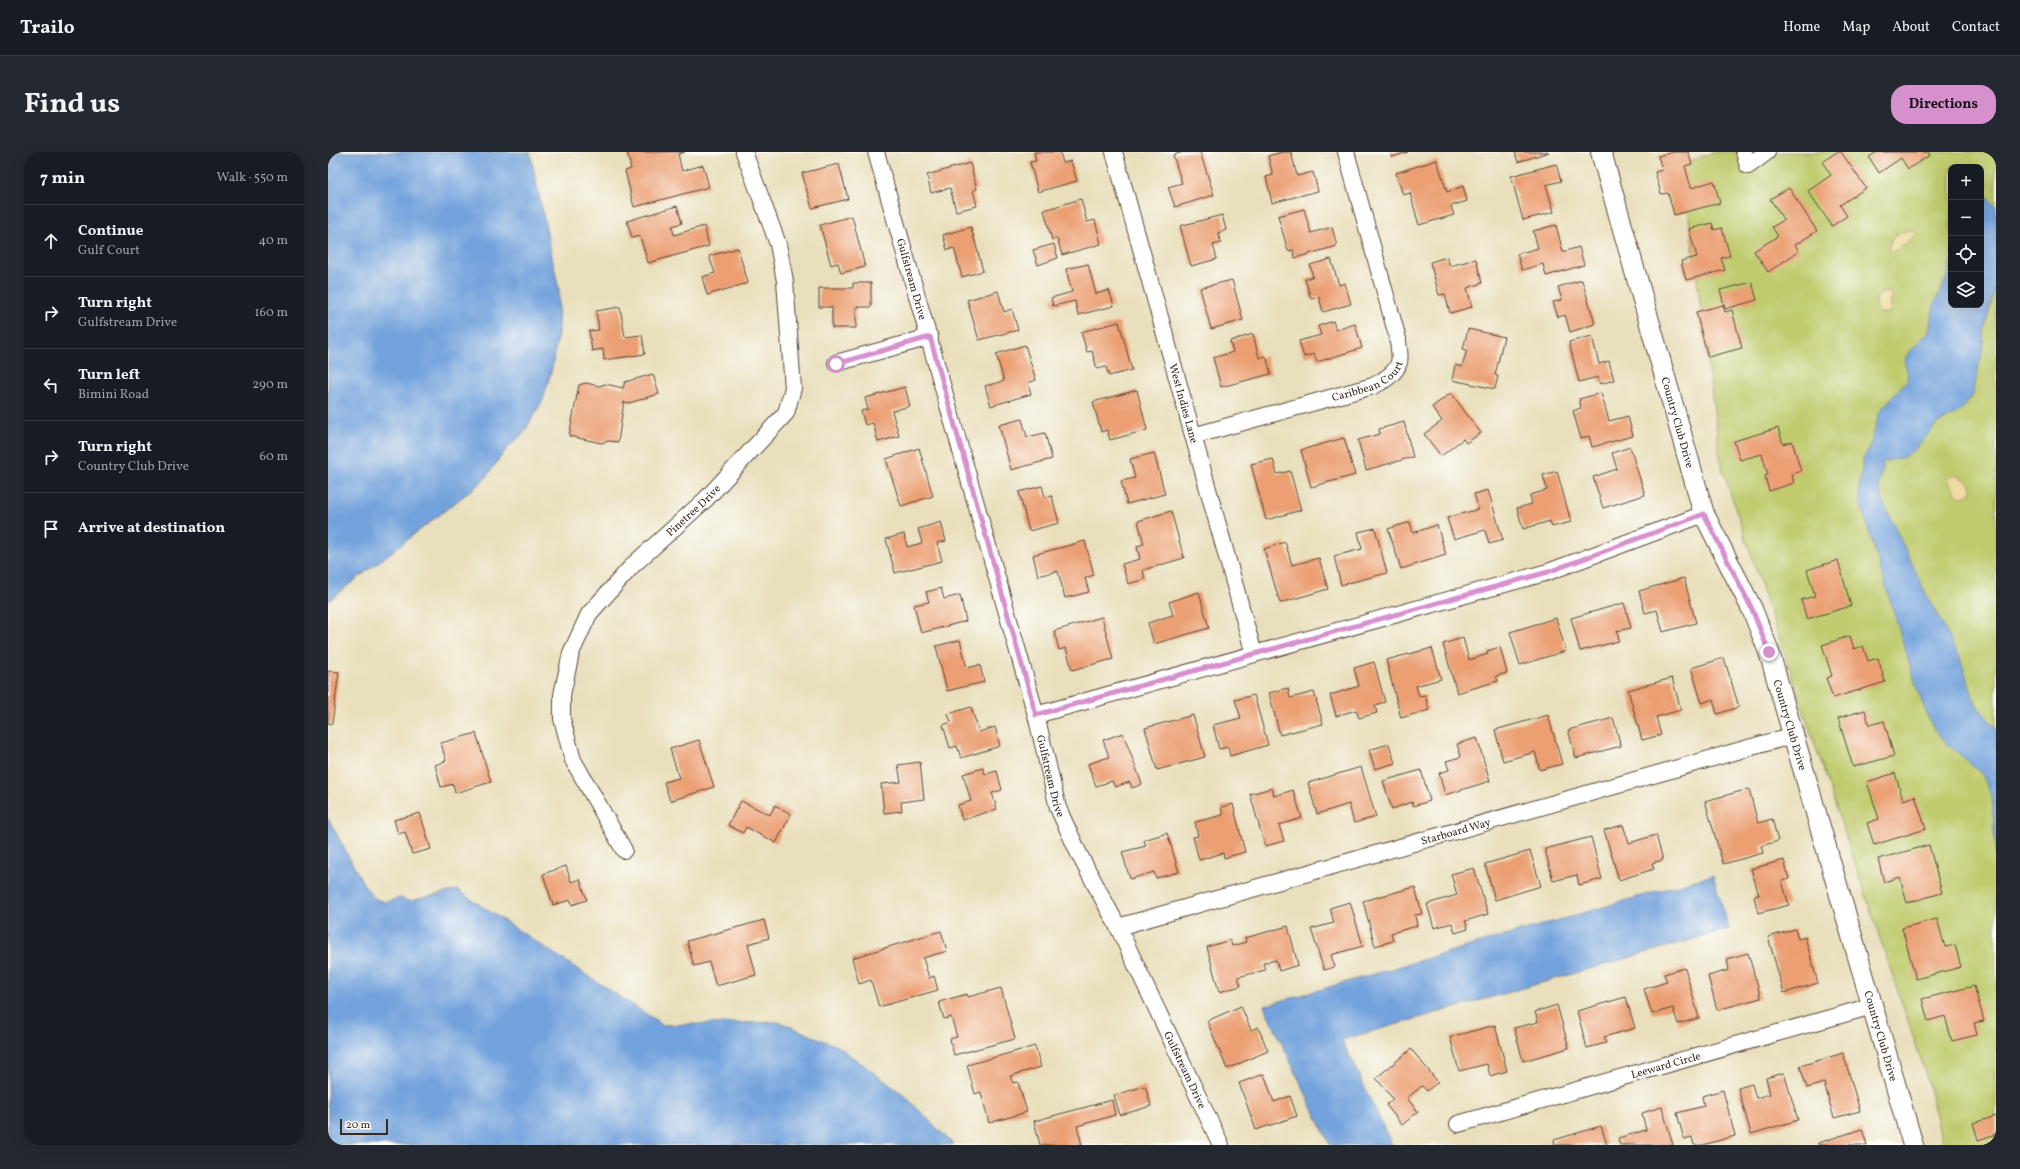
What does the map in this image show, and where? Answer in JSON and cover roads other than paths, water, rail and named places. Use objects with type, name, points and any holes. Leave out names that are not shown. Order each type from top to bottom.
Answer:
[{"type":"street","name":"Pinetree Drive","points":[[624,850],[573,760],[562,719],[562,695],[571,653],[589,614],[633,565],[706,499],[786,413],[793,388],[785,281],[778,244],[744,152]]},
{"type":"street","name":"Gulfstream Drive","points":[[876,152],[930,337],[1036,715],[1058,808],[1080,856],[1118,927],[1221,1145]]},
{"type":"street","name":"West Indies Lane","points":[[1114,152],[1254,654]]},
{"type":"street","name":"Caribbean Court","points":[[1193,436],[1373,386],[1384,381],[1393,372],[1399,362],[1398,339],[1346,152]]},
{"type":"street","name":"Country Club Drive","points":[[1601,152],[1704,514],[1752,609],[1769,652],[1913,1145]]},
{"type":"street","points":[[1746,159],[1767,152]]},
{"type":"street","points":[[836,364],[930,337]]},
{"type":"street","points":[[1036,715],[1548,572],[1704,514]]},
{"type":"street","name":"Starboard Way","points":[[1118,927],[1794,736]]},
{"type":"street","name":"Leeward Circle","points":[[1458,1124],[1872,1006]]},
{"type":"water","points":[[328,152],[530,152],[559,290],[558,333],[552,368],[543,400],[523,434],[508,447],[483,481],[328,601]]},
{"type":"water","points":[[1984,194],[1987,196],[1996,208],[1996,283],[1984,331],[1982,353],[1972,397],[1957,413],[1938,423],[1913,451],[1904,457],[1883,462],[1879,483],[1882,500],[1926,594],[1959,656],[1974,699],[1978,707],[1996,728],[1996,867],[1992,796],[1981,772],[1940,738],[1931,724],[1918,692],[1860,502],[1859,489],[1863,458],[1869,449],[1880,411],[1907,380],[1908,374],[1905,364],[1906,356],[1929,331],[1934,305],[1948,275],[1948,308],[1984,308]]},
{"type":"water","points":[[328,818],[364,885],[374,898],[385,902],[400,898],[410,901],[457,890],[663,1025],[779,1022],[839,1047],[905,1096],[954,1145],[328,1145]]},
{"type":"water","points":[[1713,875],[1729,929],[1342,1040],[1392,1145],[1330,1145],[1264,1006]]}]
